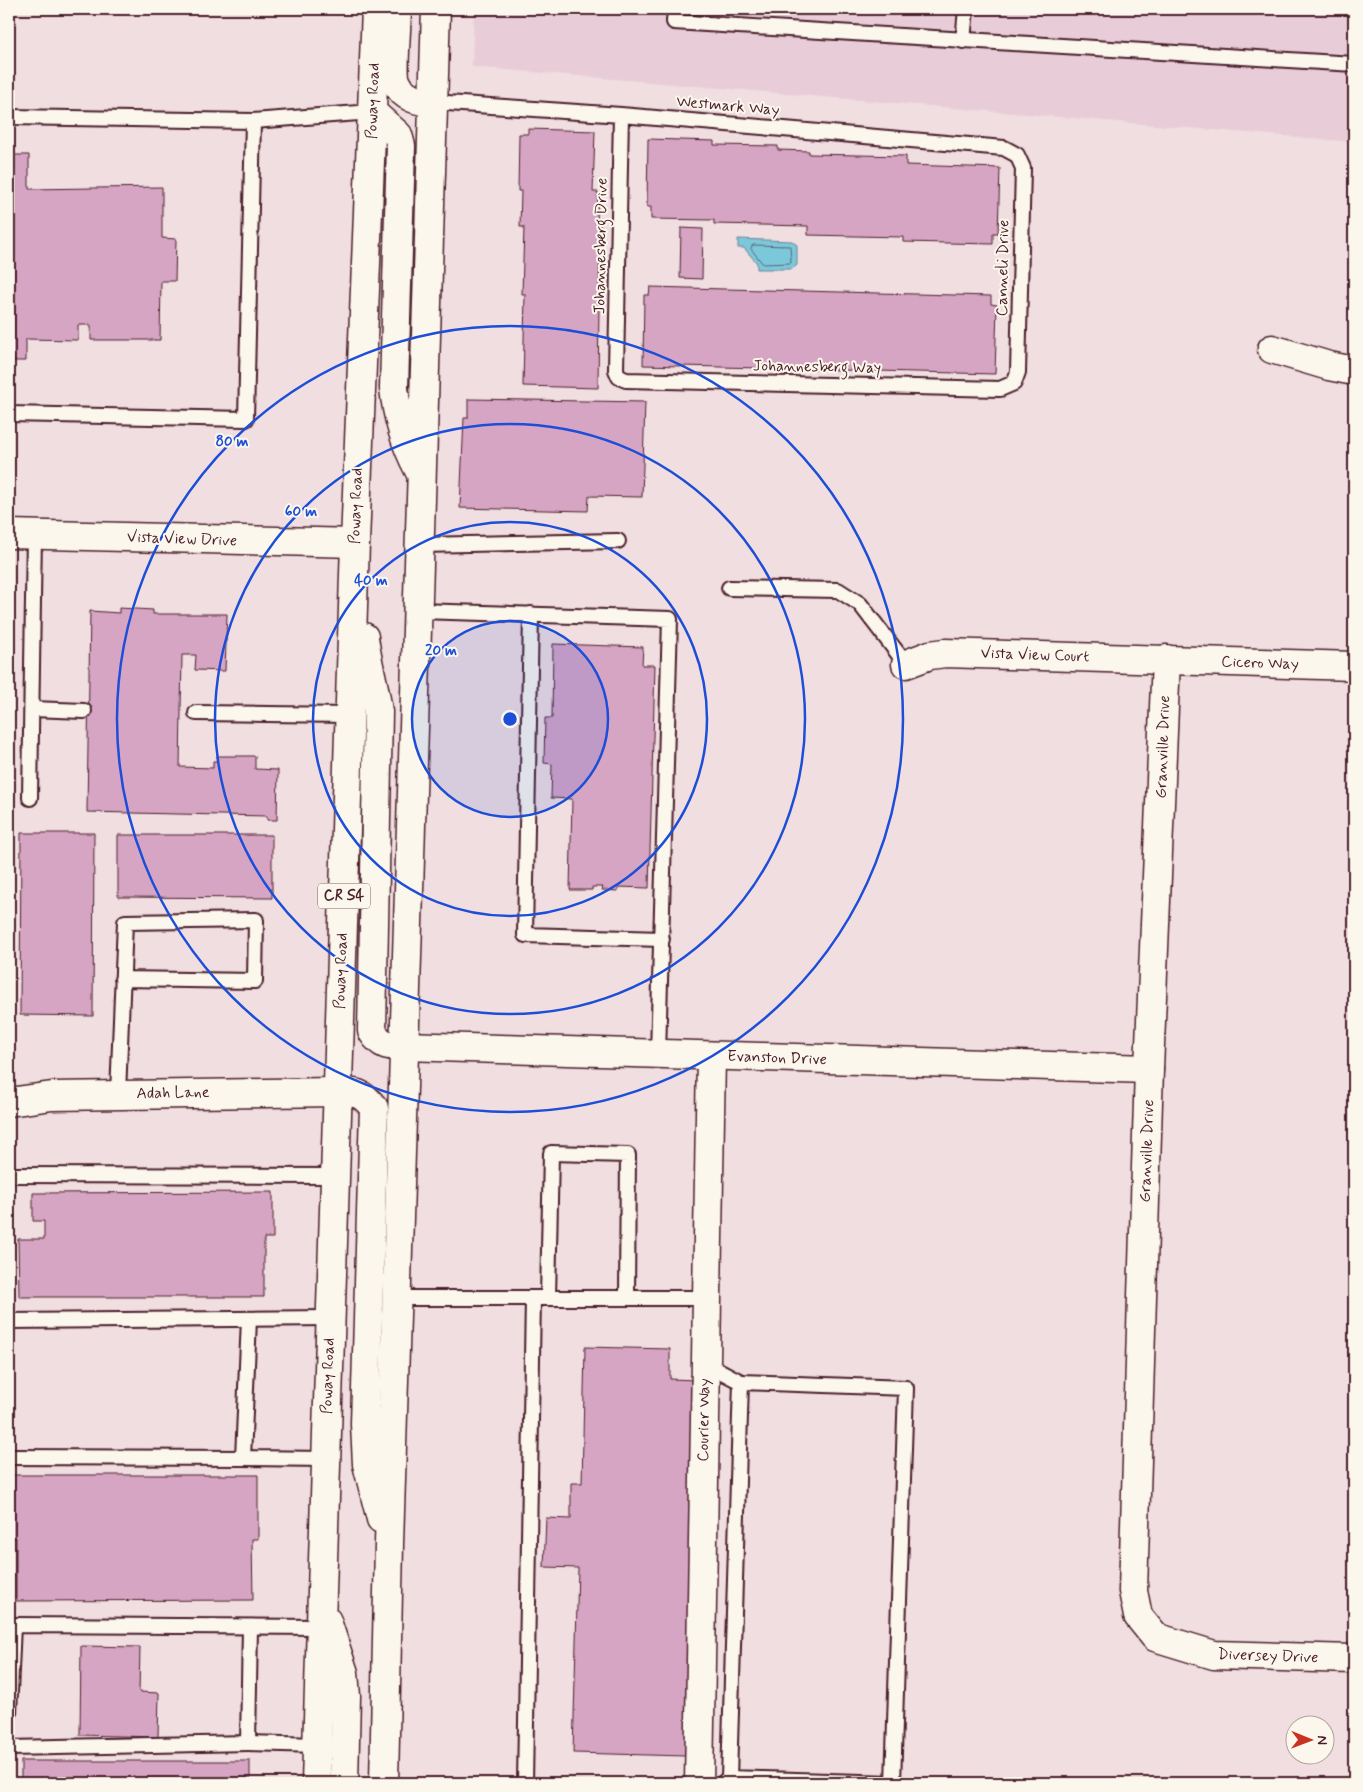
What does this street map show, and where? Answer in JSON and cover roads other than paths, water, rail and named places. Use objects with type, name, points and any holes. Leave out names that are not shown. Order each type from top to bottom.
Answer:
[{"type":"main road","name":"Poway Road","points":[[316,1783],[349,716],[376,9]]},
{"type":"main road","points":[[397,9],[396,82],[405,94],[420,101],[433,102]]},
{"type":"main road","points":[[384,1783],[389,1544],[436,9]]},
{"type":"main road","points":[[372,112],[398,135],[401,146],[394,388],[397,415],[410,454],[422,476]]},
{"type":"main road","points":[[1272,349],[1329,366],[1354,371]]},
{"type":"main road","name":"Vista View Drive","points":[[22,534],[355,543]]},
{"type":"main road","name":"Evanston Drive","points":[[355,543],[368,667],[375,689],[378,712],[372,1031],[385,1046],[1149,1070]]},
{"type":"main road","name":"Vista View Court","points":[[906,664],[930,655],[944,653],[1166,659]]},
{"type":"main road","name":"Cicero Way","points":[[1166,659],[1354,666]]},
{"type":"main road","name":"Granville Drive","points":[[1155,1637],[1138,1616],[1132,1591],[1149,1070],[1166,659]]},
{"type":"main road","name":"Courier Way","points":[[699,1783],[711,1056]]},
{"type":"main road","name":"Adah Lane","points":[[9,1102],[52,1096],[118,1094],[355,1092],[366,1097],[374,1108],[366,1445],[370,1473],[389,1544]]},
{"type":"main road","points":[[321,1601],[344,1673],[346,1696],[344,1783]]},
{"type":"main road","name":"Diversey Drive","points":[[1155,1637],[1214,1654],[1354,1659]]},
{"type":"lane","points":[[675,9],[674,22],[1354,64]]},
{"type":"lane","points":[[963,41],[966,9]]},
{"type":"lane","name":"Westmark Way","points":[[433,102],[621,115],[1004,148],[1017,155]]},
{"type":"lane","points":[[9,117],[253,121],[372,112]]},
{"type":"lane","name":"Johannesberg Drive","points":[[618,377],[616,370],[621,115]]},
{"type":"lane","points":[[9,414],[246,419],[253,121]]},
{"type":"lane","name":"Canneli Drive","points":[[1014,383],[1018,372],[1023,168],[1017,155]]},
{"type":"lane","name":"Johannesberg Way","points":[[618,377],[626,380],[1000,389],[1014,383]]},
{"type":"lane","points":[[22,534],[32,710],[30,798]]},
{"type":"lane","points":[[420,545],[618,542]]},
{"type":"lane","points":[[729,588],[838,590],[860,604],[906,664]]},
{"type":"lane","points":[[418,610],[670,619],[658,1054]]},
{"type":"lane","points":[[531,614],[525,935],[662,939]]},
{"type":"lane","points":[[32,710],[84,711]]},
{"type":"lane","points":[[196,713],[349,716]]},
{"type":"lane","points":[[118,1094],[122,979],[124,922],[256,920],[255,981],[122,979]]},
{"type":"lane","points":[[548,1298],[551,1153],[628,1156],[627,1298]]},
{"type":"lane","points":[[9,1175],[335,1176]]},
{"type":"lane","points":[[397,1298],[706,1298]]},
{"type":"lane","points":[[525,1783],[533,1298]]},
{"type":"lane","points":[[9,1321],[330,1318]]},
{"type":"lane","points":[[243,1458],[249,1319]]},
{"type":"lane","points":[[705,1363],[741,1382],[906,1388],[893,1783],[726,1781],[741,1382]]},
{"type":"lane","points":[[9,1457],[326,1459]]},
{"type":"lane","points":[[9,1714],[13,1625],[320,1628]]},
{"type":"lane","points":[[248,1743],[250,1627]]},
{"type":"lane","points":[[9,1748],[248,1743],[317,1746]]},
{"type":"water","points":[[738,239],[792,241],[797,245],[797,265],[792,269],[757,269],[757,263],[744,248],[738,248]]}]
